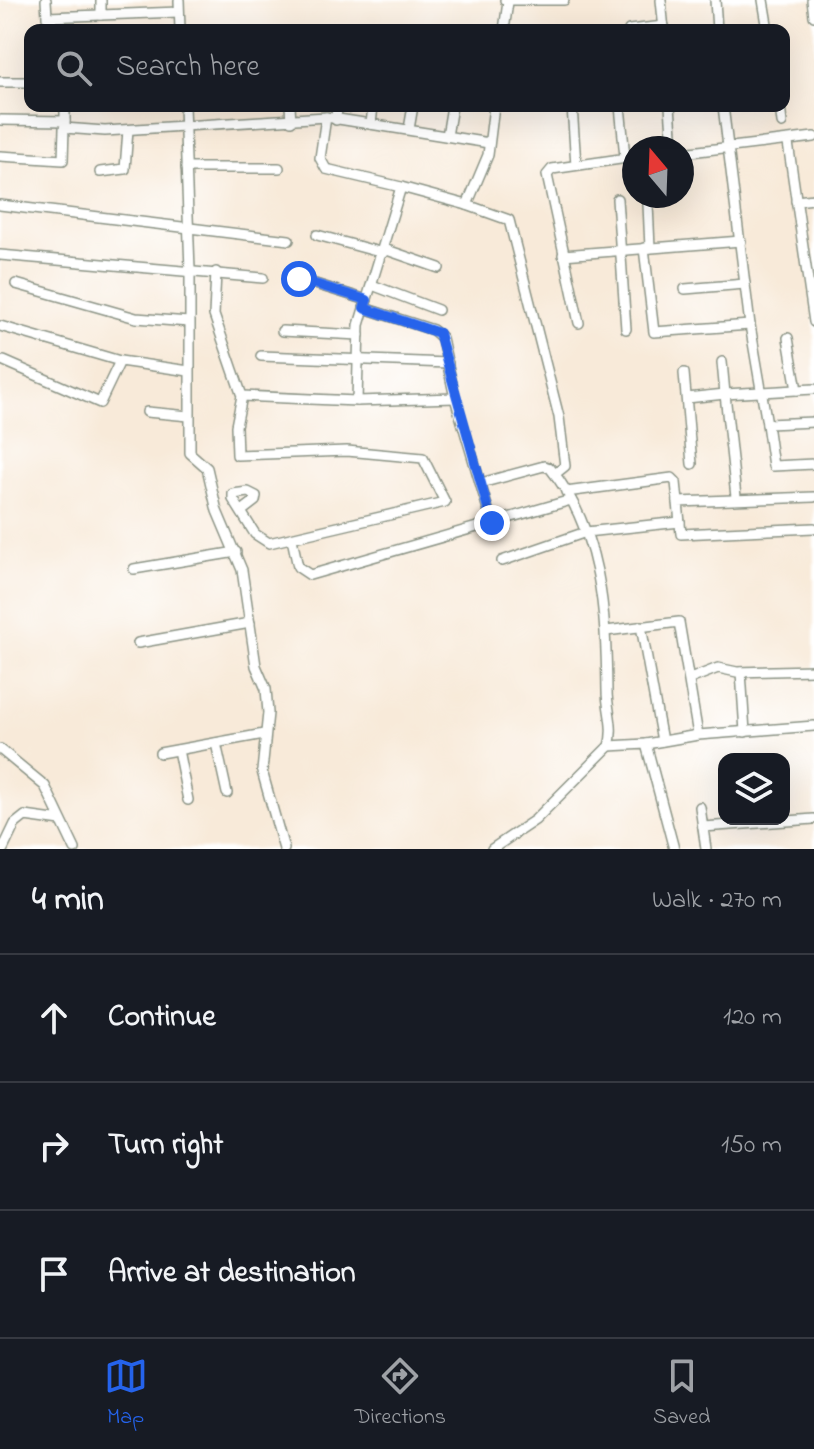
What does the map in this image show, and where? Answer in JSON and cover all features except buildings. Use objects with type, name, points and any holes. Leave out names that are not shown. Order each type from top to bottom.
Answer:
[{"type":"street","points":[[46,0],[47,17],[179,12]]},
{"type":"street","points":[[101,0],[101,15]]},
{"type":"street","points":[[179,0],[180,24]]},
{"type":"street","points":[[504,24],[506,1],[564,0]]},
{"type":"street","points":[[661,0],[664,24]]},
{"type":"street","points":[[715,0],[717,24]]},
{"type":"street","points":[[763,0],[767,24]]},
{"type":"street","points":[[812,0],[814,16]]},
{"type":"street","points":[[0,82],[24,82]]},
{"type":"street","points":[[0,156],[63,160],[65,112]]},
{"type":"street","points":[[184,112],[190,270],[190,453],[207,468],[223,530],[236,552],[249,602],[256,666],[266,689],[262,771],[284,849]]},
{"type":"street","points":[[290,112],[291,121]]},
{"type":"street","points":[[334,112],[320,158],[326,169],[467,205],[509,220],[559,417],[565,466],[555,474]]},
{"type":"street","points":[[371,124],[372,112]]},
{"type":"street","points":[[409,129],[412,112]]},
{"type":"street","points":[[447,136],[451,112]]},
{"type":"street","points":[[467,205],[489,143],[493,112]]},
{"type":"street","points":[[572,112],[576,165]]},
{"type":"street","points":[[621,112],[625,136]]},
{"type":"street","points":[[670,112],[672,136]]},
{"type":"street","points":[[724,112],[750,325],[773,466],[814,464]]},
{"type":"street","points":[[781,112],[782,123]]},
{"type":"street","points":[[0,120],[128,130],[184,124],[331,119],[489,143]]},
{"type":"street","points":[[100,172],[125,169],[128,130]]},
{"type":"street","points":[[694,152],[788,143],[814,137]]},
{"type":"street","points":[[788,143],[814,322]]},
{"type":"street","points":[[579,323],[547,175],[552,169],[622,158]]},
{"type":"street","points":[[186,168],[279,168]]},
{"type":"street","points":[[357,401],[359,335],[401,187]]},
{"type":"street","points":[[617,199],[626,329]]},
{"type":"street","points":[[796,201],[814,199]]},
{"type":"street","points":[[0,205],[289,240]]},
{"type":"street","points":[[648,208],[647,248],[654,332],[750,325]]},
{"type":"street","points":[[317,235],[439,268]]},
{"type":"street","points":[[563,255],[741,241]]},
{"type":"street","points":[[0,255],[263,278]]},
{"type":"street","points":[[216,272],[214,315],[242,396],[236,426],[237,455],[347,451],[423,458],[445,502],[269,543],[255,534],[242,511]]},
{"type":"street","points":[[299,279],[439,333],[492,523]]},
{"type":"street","points":[[16,284],[136,318],[189,322]]},
{"type":"street","points":[[685,289],[745,284]]},
{"type":"street","points":[[372,285],[438,310]]},
{"type":"street","points":[[0,326],[120,361],[189,371]]},
{"type":"street","points":[[282,331],[359,335]]},
{"type":"street","points":[[788,338],[797,390]]},
{"type":"street","points":[[261,356],[448,363]]},
{"type":"street","points":[[4,361],[100,403],[120,361]]},
{"type":"street","points":[[722,362],[736,497]]},
{"type":"street","points":[[684,373],[692,464]]},
{"type":"street","points":[[687,398],[814,389]]},
{"type":"street","points":[[242,396],[357,401],[455,398]]},
{"type":"street","points":[[147,412],[189,416]]},
{"type":"street","points":[[767,424],[814,422]]},
{"type":"street","points":[[481,483],[544,466],[555,474],[569,496],[586,532],[602,589],[606,694],[613,735],[609,746],[535,820],[492,849]]},
{"type":"street","points":[[292,539],[298,567],[310,575],[492,523],[569,496],[672,478],[676,482],[681,534],[814,528]]},
{"type":"street","points":[[678,502],[736,497],[814,497]]},
{"type":"street","points":[[502,561],[586,532],[680,522]]},
{"type":"street","points":[[134,569],[236,552]]},
{"type":"street","points":[[606,631],[679,622],[698,735]]},
{"type":"street","points":[[138,643],[250,623]]},
{"type":"street","points":[[641,626],[662,741]]},
{"type":"street","points":[[690,679],[718,668],[741,672],[814,670]]},
{"type":"street","points":[[741,672],[745,732]]},
{"type":"street","points":[[609,746],[814,726]]},
{"type":"street","points":[[160,753],[264,734]]},
{"type":"street","points":[[216,743],[227,793]]},
{"type":"street","points":[[646,744],[674,849]]},
{"type":"street","points":[[0,749],[45,786],[75,849]]},
{"type":"street","points":[[178,750],[188,800]]},
{"type":"street","points":[[700,807],[706,849]]},
{"type":"street","points":[[3,849],[15,824],[25,816],[61,821]]},
{"type":"street","points":[[703,827],[814,819]]},
{"type":"route","points":[[299,279],[367,300],[364,308],[439,333],[492,523]]}]
